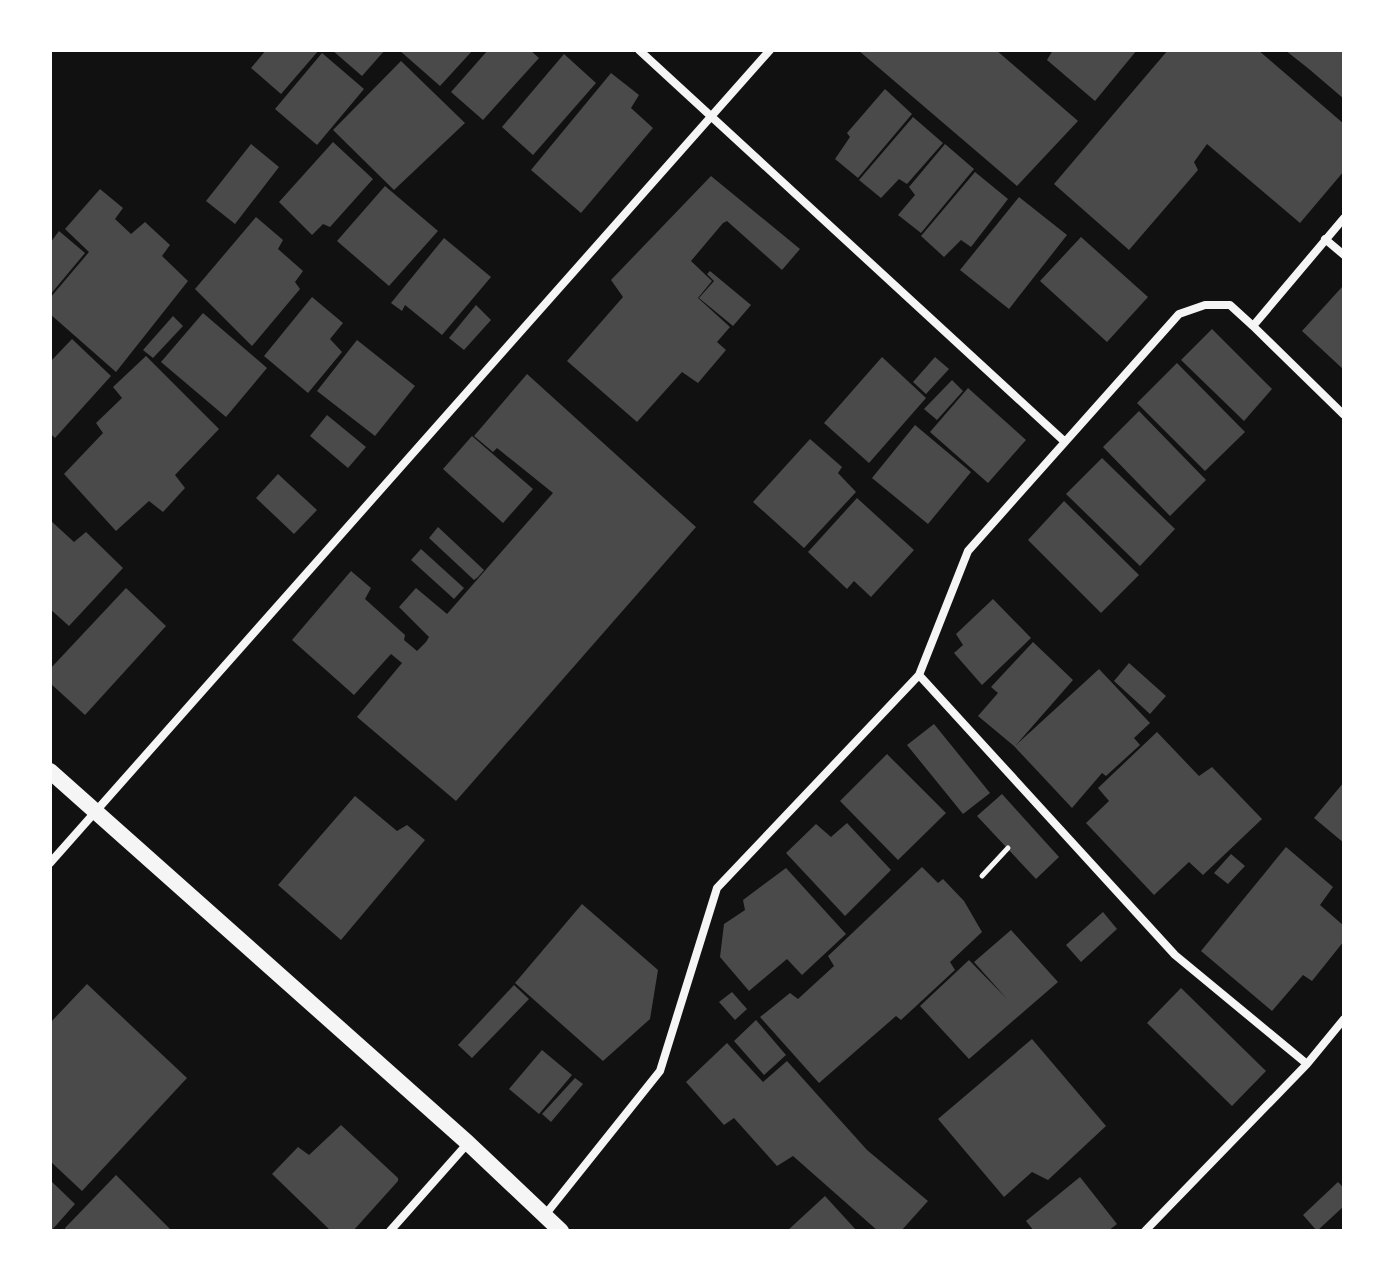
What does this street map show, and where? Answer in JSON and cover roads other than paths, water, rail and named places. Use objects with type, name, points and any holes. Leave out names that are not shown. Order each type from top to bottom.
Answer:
[{"type":"main road","points":[[50,771],[468,1143],[561,1231]]},
{"type":"street","points":[[639,50],[1065,442]]},
{"type":"street","points":[[50,863],[770,50]]},
{"type":"street","points":[[1253,326],[1344,218]]},
{"type":"street","points":[[1325,239],[1344,255]]},
{"type":"street","points":[[545,1215],[660,1071],[717,888],[919,675],[968,551],[1179,314],[1205,305],[1230,305],[1344,415]]},
{"type":"street","points":[[919,675],[1175,955],[1307,1064]]},
{"type":"street","points":[[1145,1231],[1307,1064],[1344,1019]]},
{"type":"street","points":[[390,1231],[468,1143]]}]
